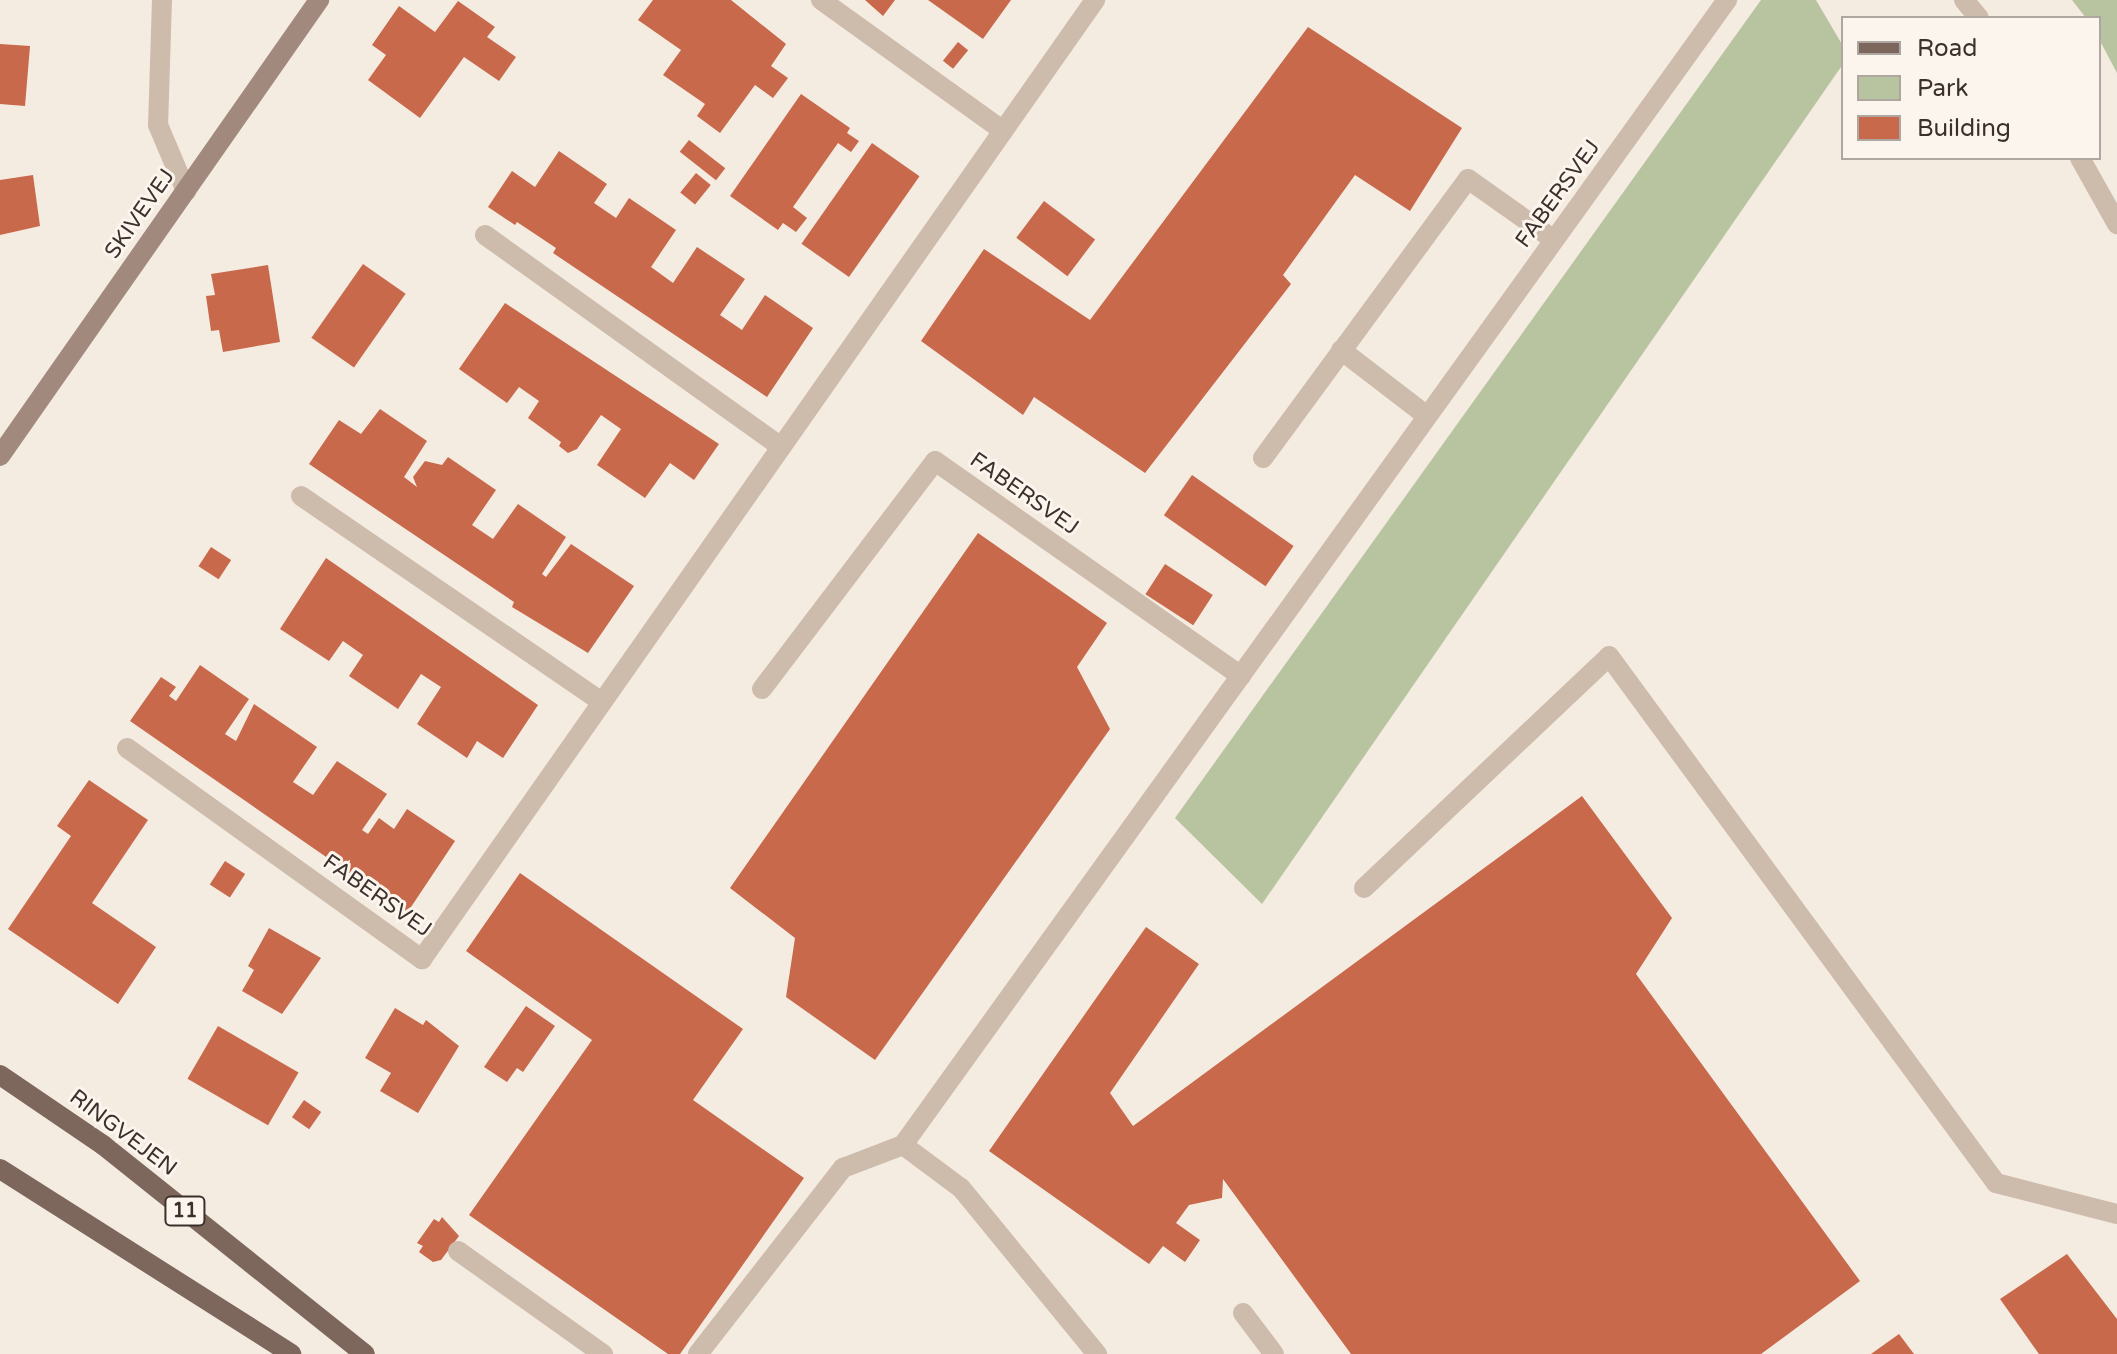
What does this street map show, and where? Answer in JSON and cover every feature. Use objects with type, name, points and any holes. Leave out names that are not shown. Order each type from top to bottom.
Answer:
[{"type":"main road","name":"RINGVEJEN","points":[[0,1075],[103,1145],[365,1354]]},
{"type":"main road","points":[[0,1169],[291,1354]]},
{"type":"street","points":[[162,0],[158,125],[186,191]]},
{"type":"street","name":"SKIVEVEJ","points":[[0,456],[319,0]]},
{"type":"street","points":[[821,0],[1003,131]]},
{"type":"street","name":"FABERSVEJ","points":[[127,748],[422,959],[1095,0]]},
{"type":"street","name":"FABERSVEJ","points":[[903,1145],[1727,0]]},
{"type":"street","points":[[1964,0],[1977,16]]},
{"type":"street","points":[[2081,160],[2117,224]]},
{"type":"street","points":[[1263,458],[1468,179],[1554,240]]},
{"type":"street","points":[[485,235],[781,447]]},
{"type":"street","points":[[1341,350],[1427,416]]},
{"type":"street","name":"FABERSVEJ","points":[[762,689],[935,461],[1241,676]]},
{"type":"street","points":[[301,496],[602,702]]},
{"type":"street","points":[[1364,888],[1609,656],[1996,1183],[2117,1214]]},
{"type":"street","points":[[698,1354],[843,1168],[903,1145],[961,1188],[1097,1354]]},
{"type":"street","points":[[458,1251],[603,1354]]},
{"type":"street","points":[[1243,1313],[1274,1354]]},
{"type":"green space","points":[[1761,0],[1816,0],[1841,43],[1841,67],[1262,904],[1175,818]]},
{"type":"green space","points":[[2072,0],[2117,0],[2117,73],[2101,43],[2101,16],[2084,16]]},
{"type":"building","points":[[653,0],[731,0],[786,44],[771,66],[788,78],[773,98],[755,85],[720,133],[697,116],[705,104],[663,75],[681,50],[638,20]]},
{"type":"building","points":[[865,0],[895,0],[883,16]]},
{"type":"building","points":[[928,0],[1011,0],[983,39]]},
{"type":"building","points":[[458,1],[495,27],[487,37],[516,57],[499,81],[464,57],[420,118],[368,80],[386,55],[372,45],[399,6],[435,32]]},
{"type":"building","points":[[1308,27],[1462,128],[1410,211],[1355,175],[1283,275],[1291,284],[1145,473],[1034,397],[1023,415],[921,341],[984,249],[1090,320]]},
{"type":"building","points":[[958,42],[968,50],[953,69],[943,61]]},
{"type":"building","points":[[0,44],[30,46],[25,106],[0,104]]},
{"type":"building","points":[[801,94],[850,128],[847,133],[859,141],[851,152],[838,143],[793,207],[807,218],[796,232],[783,223],[778,230],[730,196]]},
{"type":"building","points":[[689,140],[725,168],[716,180],[680,152]]},
{"type":"building","points":[[872,143],[920,176],[849,277],[801,244]]},
{"type":"building","points":[[559,151],[607,184],[594,203],[616,218],[629,198],[676,230],[651,267],[673,283],[697,247],[745,279],[720,315],[742,330],[765,295],[813,328],[767,397],[553,253],[556,248],[488,207],[512,171],[535,187]]},
{"type":"building","points":[[696,173],[711,185],[695,204],[680,192]]},
{"type":"building","points":[[33,175],[40,226],[0,235],[0,180]]},
{"type":"building","points":[[1044,201],[1095,240],[1067,276],[1016,238]]},
{"type":"building","points":[[363,264],[406,294],[354,368],[311,338]]},
{"type":"building","points":[[268,265],[280,342],[223,352],[219,330],[211,331],[206,296],[215,295],[211,274]]},
{"type":"building","points":[[505,303],[719,444],[694,480],[670,463],[645,498],[597,465],[621,429],[601,415],[577,449],[568,453],[559,446],[561,442],[528,418],[539,401],[519,387],[507,403],[459,369]]},
{"type":"building","points":[[380,409],[427,441],[404,477],[417,487],[413,477],[425,461],[442,465],[448,457],[496,490],[472,525],[493,539],[518,504],[566,537],[542,574],[546,577],[571,544],[634,586],[588,653],[512,607],[514,602],[309,464],[339,420],[361,434]]},
{"type":"building","points":[[1192,475],[1294,546],[1265,586],[1164,515]]},
{"type":"building","points":[[978,533],[1107,623],[1077,667],[1110,729],[875,1060],[786,997],[795,938],[730,888]]},
{"type":"building","points":[[211,547],[231,560],[219,579],[198,566]]},
{"type":"building","points":[[326,558],[538,705],[503,758],[477,741],[467,758],[417,724],[441,687],[421,674],[398,709],[349,676],[363,655],[343,641],[329,661],[280,629]]},
{"type":"building","points":[[1165,564],[1213,595],[1193,625],[1145,594]]},
{"type":"building","points":[[200,665],[249,699],[225,734],[236,741],[254,704],[317,747],[293,782],[313,795],[337,761],[387,794],[362,830],[368,834],[379,818],[394,829],[407,809],[455,841],[407,913],[130,721],[161,677],[176,687],[169,696],[176,701]]},
{"type":"building","points":[[89,780],[148,820],[92,903],[156,947],[118,1004],[8,929],[71,836],[57,826]]},
{"type":"building","points":[[1582,796],[1672,918],[1636,974],[1860,1281],[1761,1354],[1351,1354],[1223,1179],[1222,1198],[1189,1205],[1176,1223],[1200,1240],[1185,1262],[1163,1246],[1149,1264],[989,1151],[1146,927],[1199,964],[1110,1093],[1133,1126]]},
{"type":"building","points":[[225,861],[245,874],[230,898],[210,884]]},
{"type":"building","points":[[520,873],[743,1029],[693,1100],[804,1178],[680,1354],[668,1354],[469,1215],[592,1040],[466,951]]},
{"type":"building","points":[[269,928],[321,958],[282,1014],[242,991],[254,970],[248,966]]},
{"type":"building","points":[[526,1006],[555,1026],[523,1072],[517,1068],[507,1082],[484,1067]]},
{"type":"building","points":[[395,1008],[423,1025],[426,1020],[459,1046],[418,1113],[380,1091],[391,1073],[365,1058]]},
{"type":"building","points":[[218,1026],[299,1072],[268,1125],[187,1079]]},
{"type":"building","points":[[304,1100],[321,1112],[309,1129],[292,1117]]},
{"type":"building","points":[[442,1217],[459,1236],[441,1260],[433,1262],[419,1252],[423,1246],[417,1243],[434,1219],[439,1222]]},
{"type":"building","points":[[2067,1254],[2117,1319],[2117,1354],[2039,1354],[2000,1299]]},
{"type":"building","points":[[1899,1334],[1914,1354],[1871,1354]]}]
